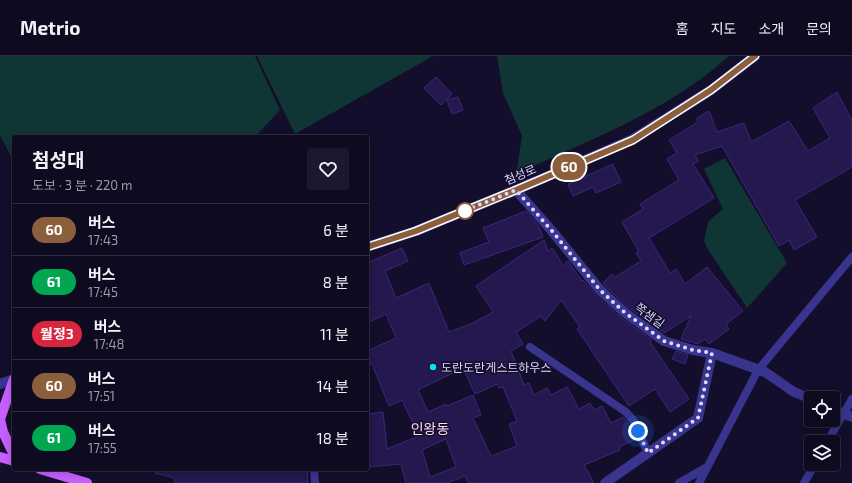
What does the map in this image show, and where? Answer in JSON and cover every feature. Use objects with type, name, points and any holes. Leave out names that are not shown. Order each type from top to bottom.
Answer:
[{"type":"main road","points":[[12,385],[0,419],[3,432],[12,451]]},
{"type":"main road","points":[[0,457],[12,460]]},
{"type":"main road","points":[[47,471],[87,483]]},
{"type":"street","name":"첨성로","points":[[369,246],[416,231],[633,140],[711,90],[755,56]]},
{"type":"street","name":"쪽샘길","points":[[516,190],[600,290],[624,312],[664,341],[693,350],[712,353],[765,372],[794,392],[804,396]]},
{"type":"street","points":[[605,483],[698,418],[712,353]]},
{"type":"street","points":[[0,384],[12,380]]},
{"type":"lane","points":[[699,483],[758,370],[852,257]]},
{"type":"lane","points":[[530,347],[626,412],[633,420],[648,453]]},
{"type":"lane","points":[[832,435],[848,415],[852,399]]},
{"type":"lane","points":[[679,483],[708,466]]},
{"type":"lane","points":[[314,471],[315,483]]},
{"type":"lane","points":[[804,483],[811,471]]},
{"type":"green space","points":[[0,56],[255,56],[280,110],[257,135],[12,135],[12,159],[0,135]]},
{"type":"green space","points":[[257,56],[433,56],[295,134]]},
{"type":"green space","points":[[497,56],[729,56],[683,91],[633,120],[527,169],[517,169],[522,136],[503,93]]},
{"type":"green space","points":[[725,158],[787,263],[747,308],[704,241],[708,222],[723,209],[704,169]]},
{"type":"building","points":[[436,77],[452,94],[441,105],[424,88]]},
{"type":"building","points":[[837,92],[852,120],[852,167],[795,200],[817,237],[794,250],[789,240],[779,246],[722,146],[695,155],[699,161],[693,164],[714,198],[649,238],[670,273],[676,269],[685,284],[707,267],[743,311],[726,324],[729,329],[709,344],[705,339],[698,344],[681,339],[691,316],[664,333],[628,307],[605,286],[603,283],[612,274],[615,277],[641,261],[636,253],[639,252],[622,222],[643,209],[640,204],[679,180],[667,159],[677,153],[669,140],[698,122],[697,118],[709,111],[717,132],[744,123],[751,142],[789,121],[808,151],[830,138],[813,108]]},
{"type":"building","points":[[458,97],[463,110],[452,114],[447,100]]},
{"type":"building","points":[[613,164],[621,182],[596,193],[593,187],[573,196],[568,184]]},
{"type":"building","points":[[526,211],[538,225],[543,237],[464,265],[460,253],[489,242],[483,228]]},
{"type":"building","points":[[544,240],[548,251],[552,248],[563,265],[568,261],[582,281],[583,280],[596,295],[620,317],[652,340],[650,342],[689,399],[670,412],[655,389],[629,406],[577,329],[580,327],[561,300],[545,321],[541,316],[516,332],[523,344],[511,351],[524,385],[529,383],[534,395],[547,388],[551,395],[567,387],[579,409],[590,403],[594,410],[602,406],[611,423],[623,417],[628,423],[636,439],[619,447],[620,450],[584,465],[594,483],[468,483],[465,476],[447,483],[406,483],[401,464],[369,467],[369,414],[383,412],[387,449],[419,436],[402,400],[389,406],[372,364],[370,364],[369,362],[369,350],[396,338],[386,314],[369,322],[369,262],[402,248],[408,261],[385,271],[396,298],[429,283],[449,332],[473,323],[493,312],[476,286]],"holes":[[[463,368],[475,394],[497,384],[499,388],[503,387],[517,421],[509,424],[517,446],[491,456],[473,418],[481,415],[473,395],[428,412],[418,390]],[[446,439],[456,467],[430,477],[422,450]]]},
{"type":"building","points":[[676,351],[688,355],[685,364],[672,359]]},
{"type":"building","points":[[156,471],[307,471],[308,483],[175,483],[174,478],[155,473]]},
{"type":"bus line","name":"60","points":[[369,246],[416,231],[633,140],[711,90],[755,56]]},
{"type":"place","name":"도란도란게스트하우스","points":[[433,367]]},
{"type":"district","name":"인왕동","points":[[430,428]]},
{"type":"route","points":[[465,211],[459,213],[516,190],[600,290],[624,312],[664,341],[693,350],[712,353],[698,418],[648,453],[638,431]]}]
